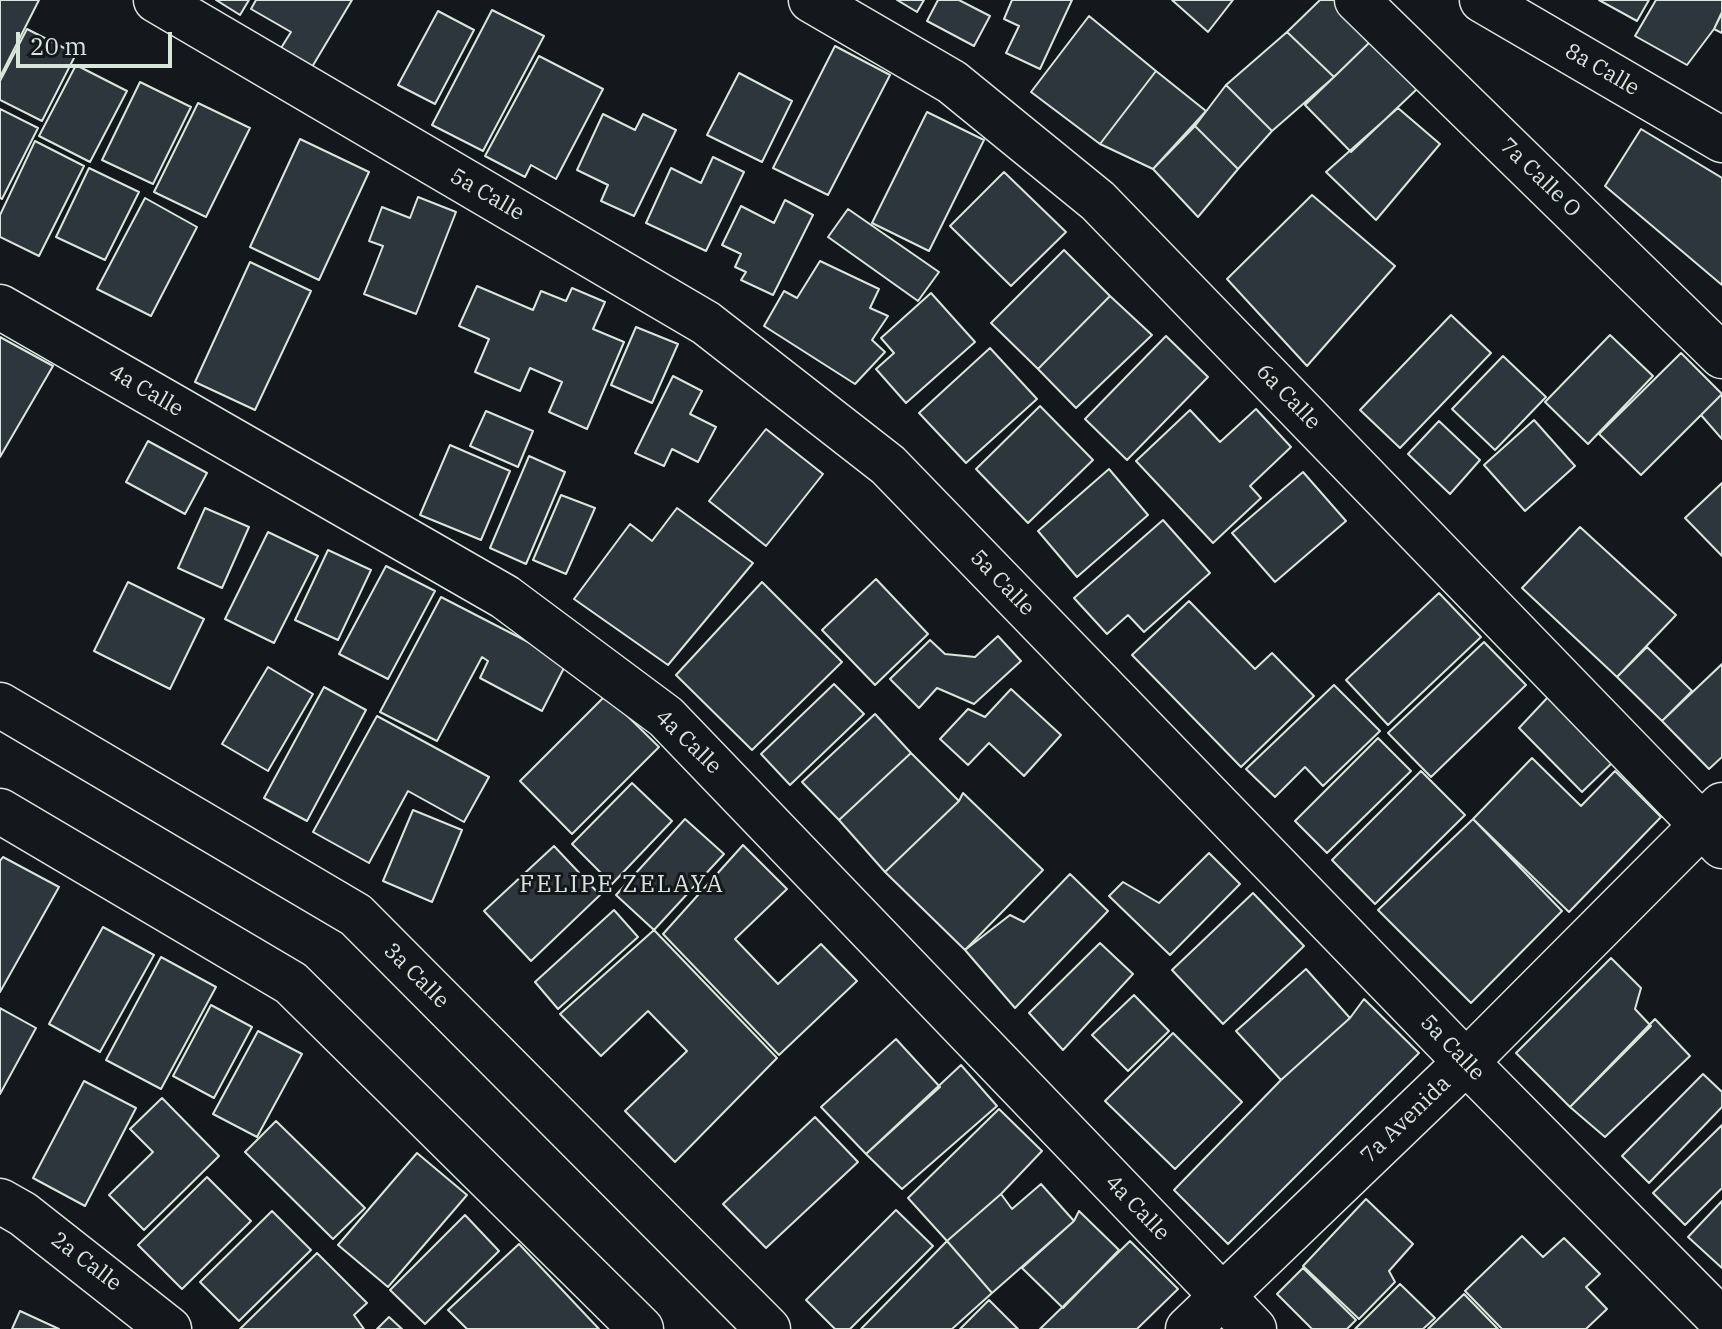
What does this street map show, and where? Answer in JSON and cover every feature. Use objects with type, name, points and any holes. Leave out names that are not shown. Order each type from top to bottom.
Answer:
[{"type":"street","name":"5a Calle","points":[[156,0],[706,323],[888,465],[1466,1062],[1722,1321]]},
{"type":"street","name":"6a Calle","points":[[811,0],[952,82],[1098,201],[1715,826]]},
{"type":"street","name":"7a Calle O","points":[[1357,0],[1722,356]]},
{"type":"street","name":"8a Calle","points":[[1482,0],[1722,140]]},
{"type":"street","name":"4a Calle","points":[[0,307],[505,597],[666,717],[1254,1329]]},
{"type":"street","name":"3a Calle","points":[[0,705],[356,915],[768,1329]]},
{"type":"street","points":[[0,811],[291,983],[641,1329]]},
{"type":"street","name":"7a Avenida","points":[[1188,1329],[1715,826]]},
{"type":"street","name":"2a Calle","points":[[0,1201],[35,1223],[169,1329]]},
{"type":"building","points":[[0,0],[39,0],[0,77]]},
{"type":"building","points":[[216,0],[249,0],[240,15]]},
{"type":"building","points":[[256,0],[352,0],[312,67],[281,48],[291,32],[251,9]]},
{"type":"building","points":[[897,0],[924,0],[917,12]]},
{"type":"building","points":[[938,0],[959,0],[990,16],[974,46],[927,21]]},
{"type":"building","points":[[1012,0],[1072,0],[1040,69],[1006,53],[1019,26],[1004,19]]},
{"type":"building","points":[[1172,0],[1233,0],[1208,32]]},
{"type":"building","points":[[1320,0],[1338,0],[1371,41],[1334,77],[1287,32]]},
{"type":"building","points":[[1599,0],[1649,0],[1637,21]]},
{"type":"building","points":[[1656,0],[1722,0],[1722,12],[1714,29],[1687,65],[1635,36]]},
{"type":"building","points":[[492,10],[544,36],[483,151],[432,125]]},
{"type":"building","points":[[438,11],[474,30],[435,104],[398,85]]},
{"type":"building","points":[[1722,13],[1722,33],[1714,29]]},
{"type":"building","points":[[1089,16],[1156,71],[1100,144],[1031,92]]},
{"type":"building","points":[[27,29],[76,54],[42,121],[0,100],[0,81]]},
{"type":"building","points":[[1287,32],[1334,77],[1272,131],[1226,85]]},
{"type":"building","points":[[1371,41],[1417,89],[1351,152],[1305,105]]},
{"type":"building","points":[[835,46],[890,75],[828,195],[773,168]]},
{"type":"building","points":[[539,56],[603,89],[556,179],[531,165],[525,177],[485,156]]},
{"type":"building","points":[[76,65],[127,91],[90,162],[39,136]]},
{"type":"building","points":[[1156,71],[1206,111],[1153,169],[1100,144]]},
{"type":"building","points":[[739,73],[792,101],[762,162],[707,135]]},
{"type":"building","points":[[140,82],[191,107],[153,184],[102,160]]},
{"type":"building","points":[[1226,85],[1272,131],[1238,169],[1195,126]]},
{"type":"building","points":[[198,103],[250,128],[206,217],[154,192]]},
{"type":"building","points":[[1398,108],[1440,144],[1376,220],[1326,172]]},
{"type":"building","points":[[0,109],[38,128],[2,199],[0,198]]},
{"type":"building","points":[[927,112],[984,140],[929,251],[872,223]]},
{"type":"building","points":[[603,114],[635,130],[643,114],[676,130],[634,216],[601,201],[608,185],[577,170]]},
{"type":"building","points":[[1195,126],[1238,169],[1198,217],[1153,169]]},
{"type":"building","points":[[1641,129],[1722,178],[1722,285],[1605,186]]},
{"type":"building","points":[[300,139],[369,172],[319,280],[250,247]]},
{"type":"building","points":[[35,141],[84,166],[39,256],[0,237],[0,215]]},
{"type":"building","points":[[713,157],[744,172],[706,251],[646,223],[671,168],[701,183]]},
{"type":"building","points":[[89,168],[139,192],[105,260],[56,237]]},
{"type":"building","points":[[1004,172],[1066,232],[1011,286],[950,226]]},
{"type":"building","points":[[1312,195],[1395,266],[1307,366],[1227,279]]},
{"type":"building","points":[[418,197],[456,212],[416,314],[364,294],[383,246],[369,241],[382,207],[410,218]]},
{"type":"building","points":[[145,198],[197,227],[151,316],[97,289]]},
{"type":"building","points":[[785,200],[813,215],[773,295],[741,280],[746,272],[735,267],[741,254],[722,245],[741,206],[774,223]]},
{"type":"building","points":[[848,209],[939,272],[918,301],[828,237]]},
{"type":"building","points":[[1064,250],[1110,296],[1038,369],[991,323]]},
{"type":"building","points":[[820,261],[879,289],[870,308],[888,316],[872,340],[885,352],[855,384],[764,326],[784,291],[797,298]]},
{"type":"building","points":[[250,262],[311,291],[255,410],[195,382]]},
{"type":"building","points":[[477,286],[533,310],[541,291],[566,301],[572,288],[605,302],[593,329],[624,342],[587,429],[549,412],[562,382],[530,368],[520,391],[475,372],[489,339],[459,326]]},
{"type":"building","points":[[931,293],[975,342],[906,403],[876,369],[894,353],[881,338]]},
{"type":"building","points":[[1110,296],[1152,335],[1076,408],[1038,369]]},
{"type":"building","points":[[1451,315],[1491,353],[1400,448],[1360,410]]},
{"type":"building","points":[[636,327],[678,344],[652,403],[611,385]]},
{"type":"building","points":[[1610,335],[1653,376],[1588,444],[1545,402]]},
{"type":"building","points":[[1166,336],[1208,377],[1127,460],[1085,419]]},
{"type":"building","points":[[0,337],[53,366],[0,457]]},
{"type":"building","points":[[990,348],[1037,399],[966,463],[919,413]]},
{"type":"building","points":[[1681,353],[1722,394],[1641,475],[1599,434]]},
{"type":"building","points":[[1503,356],[1546,397],[1495,450],[1452,409]]},
{"type":"building","points":[[673,376],[702,391],[690,414],[716,427],[698,462],[672,449],[664,466],[635,453]]},
{"type":"building","points":[[1722,394],[1722,439],[1701,415]]},
{"type":"building","points":[[1040,406],[1093,460],[1028,523],[976,469]]},
{"type":"building","points":[[1256,409],[1291,447],[1250,486],[1261,498],[1213,543],[1136,461],[1190,410],[1220,442]]},
{"type":"building","points":[[486,411],[533,431],[518,467],[470,446]]},
{"type":"building","points":[[1534,420],[1575,466],[1525,511],[1484,465]]},
{"type":"building","points":[[1439,421],[1480,460],[1450,494],[1408,454]]},
{"type":"building","points":[[766,429],[823,474],[766,546],[709,501]]},
{"type":"building","points":[[148,441],[207,473],[185,514],[126,482]]},
{"type":"building","points":[[450,445],[510,471],[481,540],[420,515]]},
{"type":"building","points":[[529,456],[565,472],[526,564],[490,548]]},
{"type":"building","points":[[1109,469],[1148,515],[1077,577],[1038,531]]},
{"type":"building","points":[[1303,472],[1346,521],[1275,582],[1232,533]]},
{"type":"building","points":[[1722,483],[1722,556],[1685,518]]},
{"type":"building","points":[[561,495],[595,508],[566,574],[533,560]]},
{"type":"building","points":[[205,508],[249,527],[222,588],[178,568]]},
{"type":"building","points":[[677,508],[753,563],[668,665],[574,599],[630,524],[652,541]]},
{"type":"building","points":[[1163,520],[1210,573],[1144,632],[1128,615],[1107,634],[1074,598]]},
{"type":"building","points":[[1580,527],[1676,615],[1617,677],[1522,588]]},
{"type":"building","points":[[268,532],[318,556],[274,643],[225,619]]},
{"type":"building","points":[[328,550],[371,570],[338,640],[295,620]]},
{"type":"building","points":[[386,566],[435,591],[388,679],[339,654]]},
{"type":"building","points":[[876,579],[928,634],[875,685],[822,630]]},
{"type":"building","points":[[128,582],[204,619],[170,689],[94,651]]},
{"type":"building","points":[[762,582],[842,662],[752,750],[676,675]]},
{"type":"building","points":[[1439,593],[1481,637],[1388,725],[1346,680]]},
{"type":"building","points":[[441,597],[567,662],[542,711],[480,678],[488,661],[482,657],[437,741],[380,712]]},
{"type":"building","points":[[1189,601],[1255,669],[1272,653],[1314,696],[1241,767],[1132,655]]},
{"type":"building","points":[[998,636],[1021,661],[974,704],[937,688],[919,708],[890,679],[930,640],[945,654],[975,657]]},
{"type":"building","points":[[1484,642],[1526,685],[1431,777],[1388,733]]},
{"type":"building","points":[[1647,647],[1692,691],[1662,721],[1617,677]]},
{"type":"building","points":[[1722,664],[1722,757],[1709,769],[1662,721]]},
{"type":"building","points":[[268,667],[313,694],[268,771],[222,744]]},
{"type":"building","points":[[834,684],[864,714],[790,785],[761,754]]},
{"type":"building","points":[[1334,685],[1380,731],[1323,786],[1305,767],[1275,797],[1246,769]]},
{"type":"building","points":[[324,687],[366,710],[307,821],[264,798]]},
{"type":"building","points":[[1011,689],[1061,735],[1024,776],[989,743],[968,765],[940,739],[968,709],[985,717]]},
{"type":"building","points":[[606,695],[659,747],[572,834],[520,781]]},
{"type":"building","points":[[1549,696],[1614,761],[1582,792],[1519,728]]},
{"type":"building","points":[[875,714],[911,753],[839,820],[802,782]]},
{"type":"building","points":[[377,716],[489,777],[464,822],[408,791],[369,863],[313,832]]},
{"type":"building","points":[[1378,738],[1411,771],[1327,853],[1295,821]]},
{"type":"building","points":[[911,753],[959,801],[885,872],[839,820]]},
{"type":"building","points":[[1532,758],[1581,806],[1615,771],[1661,817],[1569,912],[1473,819]]},
{"type":"building","points":[[1421,771],[1465,815],[1375,904],[1332,860]]},
{"type":"building","points":[[632,783],[672,821],[612,884],[572,844]]},
{"type":"building","points":[[963,793],[1043,870],[965,950],[885,872],[959,801]]},
{"type":"building","points":[[413,810],[462,830],[432,902],[383,881]]},
{"type":"building","points":[[685,819],[724,854],[654,930],[616,895]]},
{"type":"building","points":[[1473,819],[1562,911],[1471,1003],[1378,910]]},
{"type":"building","points":[[743,845],[787,889],[735,939],[778,984],[821,944],[857,981],[779,1055],[663,934]]},
{"type":"building","points":[[554,846],[600,895],[531,961],[484,911]]},
{"type":"building","points":[[1209,853],[1240,884],[1170,955],[1109,896],[1123,882],[1159,903]]},
{"type":"building","points":[[3,857],[59,887],[0,992],[0,861]]},
{"type":"building","points":[[1070,874],[1108,911],[1015,1008],[965,950],[1010,915],[1024,922]]},
{"type":"building","points":[[1253,893],[1304,946],[1223,1024],[1172,970]]},
{"type":"building","points":[[614,910],[638,937],[558,1009],[535,982]]},
{"type":"building","points":[[103,927],[154,955],[100,1052],[49,1024]]},
{"type":"building","points":[[654,930],[777,1058],[675,1162],[625,1111],[687,1051],[648,1011],[601,1056],[560,1014]]},
{"type":"building","points":[[1100,943],[1133,974],[1063,1050],[1029,1013]]},
{"type":"building","points":[[161,957],[216,987],[161,1089],[106,1060]]},
{"type":"building","points":[[1611,958],[1641,988],[1635,1009],[1651,1026],[1570,1107],[1516,1053]]},
{"type":"building","points":[[1306,969],[1350,1018],[1281,1080],[1236,1031]]},
{"type":"building","points":[[1134,995],[1169,1031],[1128,1071],[1092,1035]]},
{"type":"building","points":[[1364,999],[1419,1053],[1228,1244],[1174,1190],[1281,1080],[1350,1018]]},
{"type":"building","points":[[211,1005],[252,1027],[214,1098],[173,1076]]},
{"type":"building","points":[[0,1008],[36,1028],[0,1094]]},
{"type":"building","points":[[1655,1019],[1690,1056],[1605,1137],[1570,1107]]},
{"type":"building","points":[[258,1031],[302,1054],[257,1137],[213,1114]]},
{"type":"building","points":[[1173,1033],[1242,1102],[1175,1169],[1105,1101]]},
{"type":"building","points":[[896,1039],[940,1087],[866,1154],[821,1107]]},
{"type":"building","points":[[961,1065],[997,1106],[902,1189],[866,1154]]},
{"type":"building","points":[[1703,1074],[1722,1092],[1722,1107],[1649,1183],[1622,1156]]},
{"type":"building","points":[[84,1081],[136,1108],[85,1206],[33,1178]]},
{"type":"building","points":[[162,1098],[219,1156],[144,1230],[109,1195],[153,1152],[130,1129]]},
{"type":"building","points":[[999,1109],[1042,1151],[1001,1194],[947,1241],[908,1198]]},
{"type":"building","points":[[815,1117],[858,1162],[766,1248],[723,1204]]},
{"type":"building","points":[[276,1121],[365,1208],[333,1239],[245,1152]]},
{"type":"building","points":[[1722,1125],[1722,1188],[1685,1225],[1653,1193]]},
{"type":"building","points":[[417,1153],[467,1195],[388,1287],[338,1245]]},
{"type":"building","points":[[207,1177],[251,1221],[182,1289],[138,1245]]},
{"type":"building","points":[[1041,1184],[1074,1221],[992,1293],[947,1241],[1001,1194],[1012,1209]]},
{"type":"building","points":[[1366,1199],[1413,1244],[1389,1271],[1395,1282],[1359,1319],[1303,1266]]},
{"type":"building","points":[[1722,1201],[1722,1268],[1688,1237]]},
{"type":"building","points":[[896,1210],[933,1246],[850,1329],[835,1329],[806,1300]]},
{"type":"building","points":[[272,1211],[311,1250],[239,1321],[200,1282]]},
{"type":"building","points":[[1079,1211],[1119,1250],[1063,1308],[1022,1268],[1074,1221]]},
{"type":"building","points":[[465,1215],[499,1251],[425,1324],[390,1290]]},
{"type":"building","points":[[1522,1236],[1543,1257],[1564,1238],[1600,1274],[1586,1287],[1607,1309],[1586,1329],[1502,1329],[1465,1291]]},
{"type":"building","points":[[947,1241],[992,1293],[952,1329],[861,1329]]},
{"type":"building","points":[[1130,1241],[1178,1289],[1137,1329],[1040,1329]]},
{"type":"building","points":[[519,1244],[599,1329],[467,1329],[448,1310]]},
{"type":"building","points":[[317,1253],[367,1303],[354,1315],[364,1329],[240,1329]]},
{"type":"building","points":[[1303,1268],[1356,1320],[1347,1329],[1312,1329],[1277,1294]]},
{"type":"building","points":[[1400,1284],[1435,1318],[1423,1329],[1355,1329]]},
{"type":"building","points":[[1464,1294],[1498,1329],[1428,1329]]},
{"type":"building","points":[[989,1300],[1018,1329],[960,1329]]},
{"type":"building","points":[[20,1311],[59,1329],[12,1329]]},
{"type":"building","points":[[389,1317],[402,1329],[377,1329]]},
{"type":"district","name":"FELIPE ZELAYA","points":[[622,885]]}]
